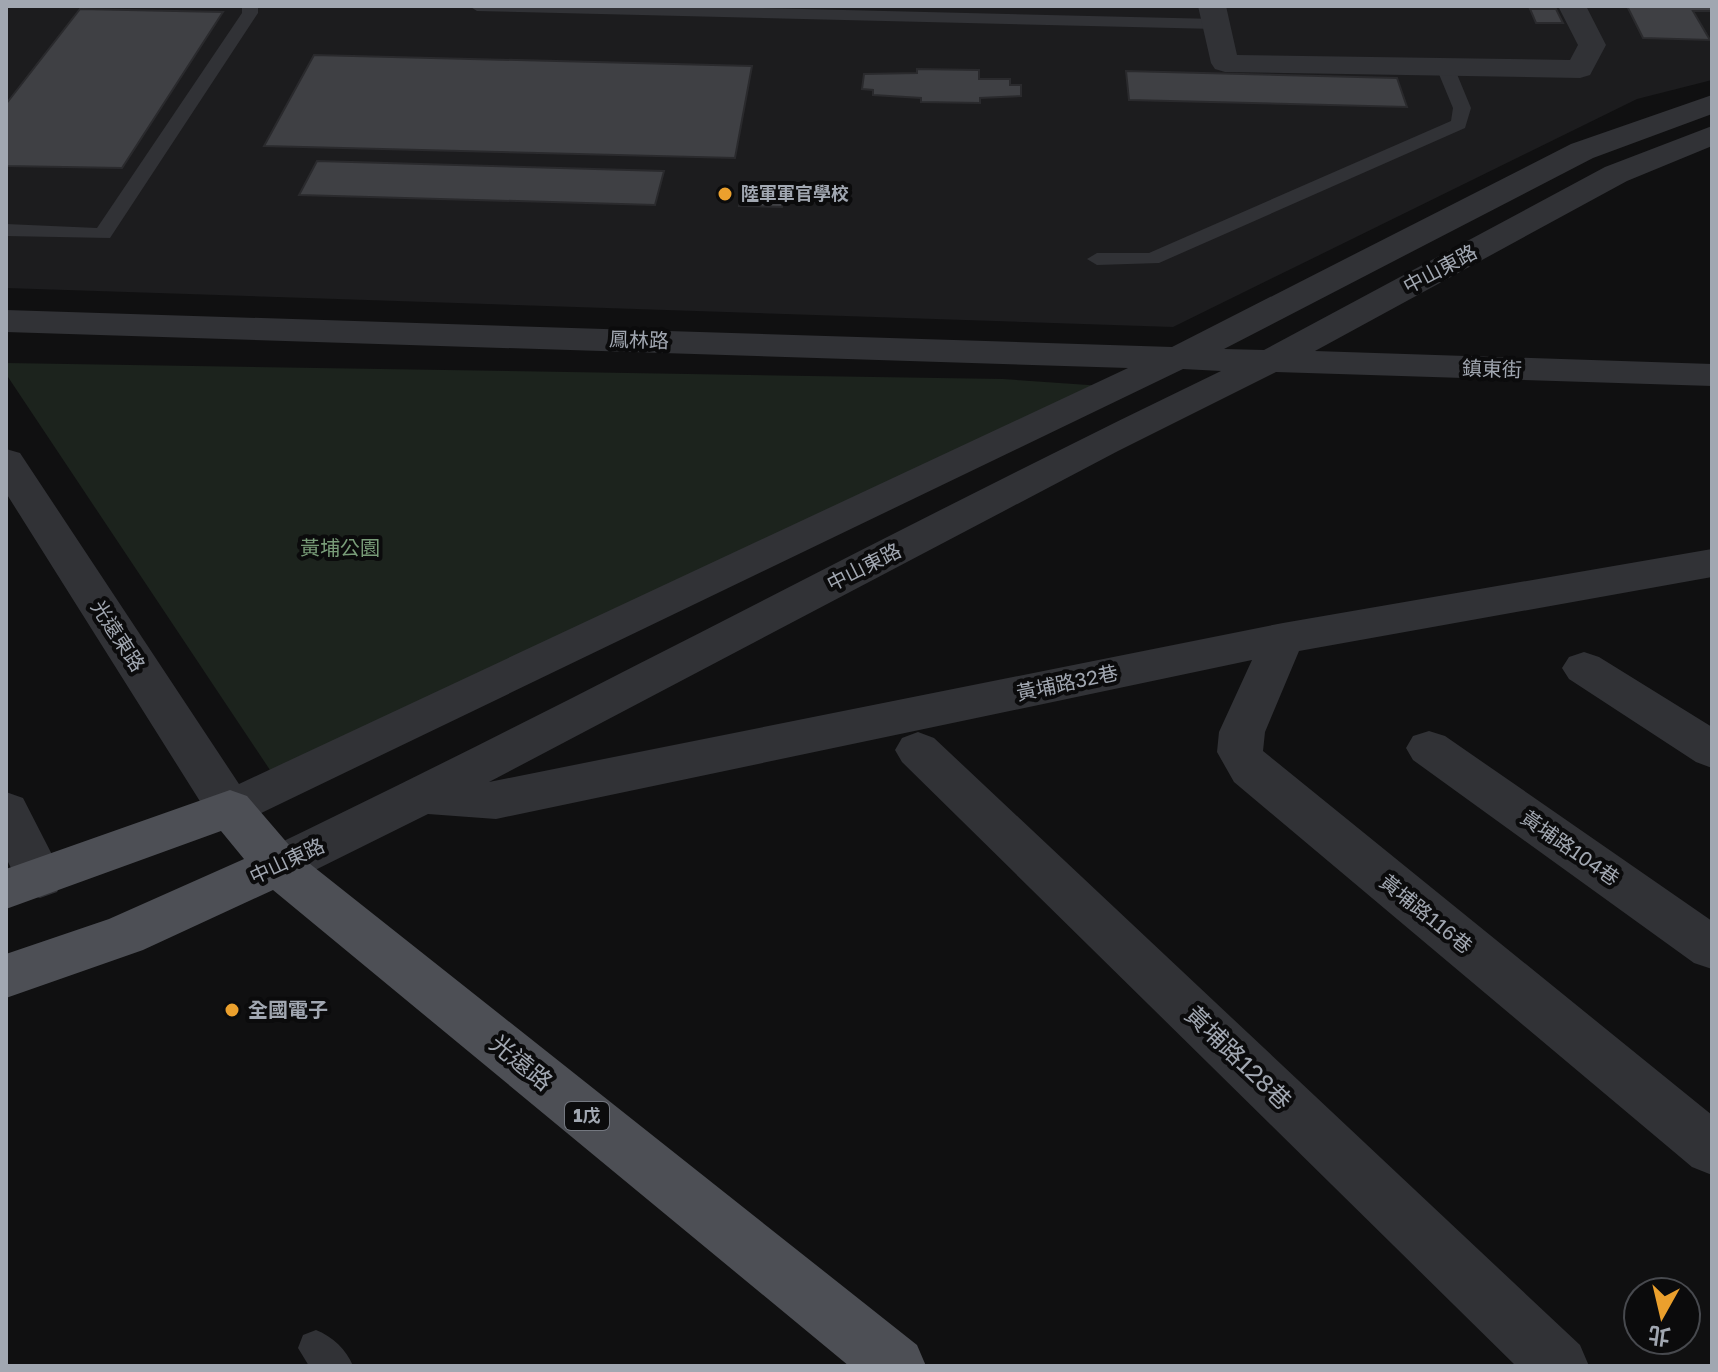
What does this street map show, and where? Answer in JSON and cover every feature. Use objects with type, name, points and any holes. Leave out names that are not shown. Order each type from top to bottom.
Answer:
[{"type":"main road","name":"光遠路","points":[[230,809],[278,866],[896,1366]]},
{"type":"main road","name":"中山東路","points":[[23,884],[230,809]]},
{"type":"main road","name":"中山東路","points":[[6,976],[125,935],[278,866]]},
{"type":"street","points":[[1214,15],[1225,63],[1580,69],[1592,45],[1572,6]]},
{"type":"street","name":"中山東路","points":[[230,809],[1180,357],[1582,151],[1712,104]]},
{"type":"street","name":"中山東路","points":[[278,866],[423,795],[1205,391],[1272,360],[1616,174],[1712,135]]},
{"type":"street","name":"鳳林路","points":[[6,321],[1272,360]]},
{"type":"street","name":"鳳林路","points":[[6,345],[1003,379],[1205,391]]},
{"type":"street","name":"鎮東街","points":[[1272,360],[1712,375]]},
{"type":"street","name":"光遠東路","points":[[6,462],[230,809]]},
{"type":"street","name":"黃埔路32巷","points":[[423,795],[496,801],[1283,638],[1712,563]]},
{"type":"street","name":"黃埔路116巷","points":[[1283,638],[1242,732],[1240,752],[1250,769],[1712,1149]]},
{"type":"street","points":[[1584,668],[1712,750]]},
{"type":"street","name":"黃埔路104巷","points":[[1429,748],[1712,948]]},
{"type":"street","name":"黃埔路128巷","points":[[918,750],[1559,1366]]},
{"type":"street","points":[[6,811],[23,884]]},
{"type":"lane","points":[[6,230],[103,234],[250,13],[250,6]]},
{"type":"lane","points":[[477,6],[1214,15]]},
{"type":"lane","points":[[1097,259],[1152,259],[1459,124],[1462,108],[1445,67]]},
{"type":"shaded area","name":"陸軍軍官學校","points":[[6,6],[1712,6],[1712,80],[1637,99],[1173,327],[6,288]]},
{"type":"green space","name":"黃埔公園","points":[[6,363],[1003,379],[1117,387],[274,776],[6,374]]},
{"type":"building","points":[[1627,6],[1712,6],[1712,11],[1693,11],[1710,40],[1643,38]]},
{"type":"building","points":[[80,9],[223,12],[122,168],[6,166],[6,104]]},
{"type":"building","points":[[1530,9],[1556,9],[1563,23],[1536,23]]},
{"type":"building","points":[[314,55],[752,66],[735,158],[264,146]]},
{"type":"building","points":[[917,69],[979,70],[979,79],[1010,79],[1010,85],[1021,85],[1021,96],[980,98],[980,103],[921,102],[921,98],[873,95],[873,90],[862,89],[864,74],[917,73]]},
{"type":"building","points":[[1126,71],[1397,78],[1407,107],[1129,100]]},
{"type":"building","points":[[317,161],[664,171],[655,205],[299,195]]},
{"type":"building","points":[[742,188],[785,189],[782,207],[739,206]]},
{"type":"place","name":"陸軍軍官學校","points":[[725,194]]},
{"type":"place","name":"全國電子","points":[[232,1010]]}]
